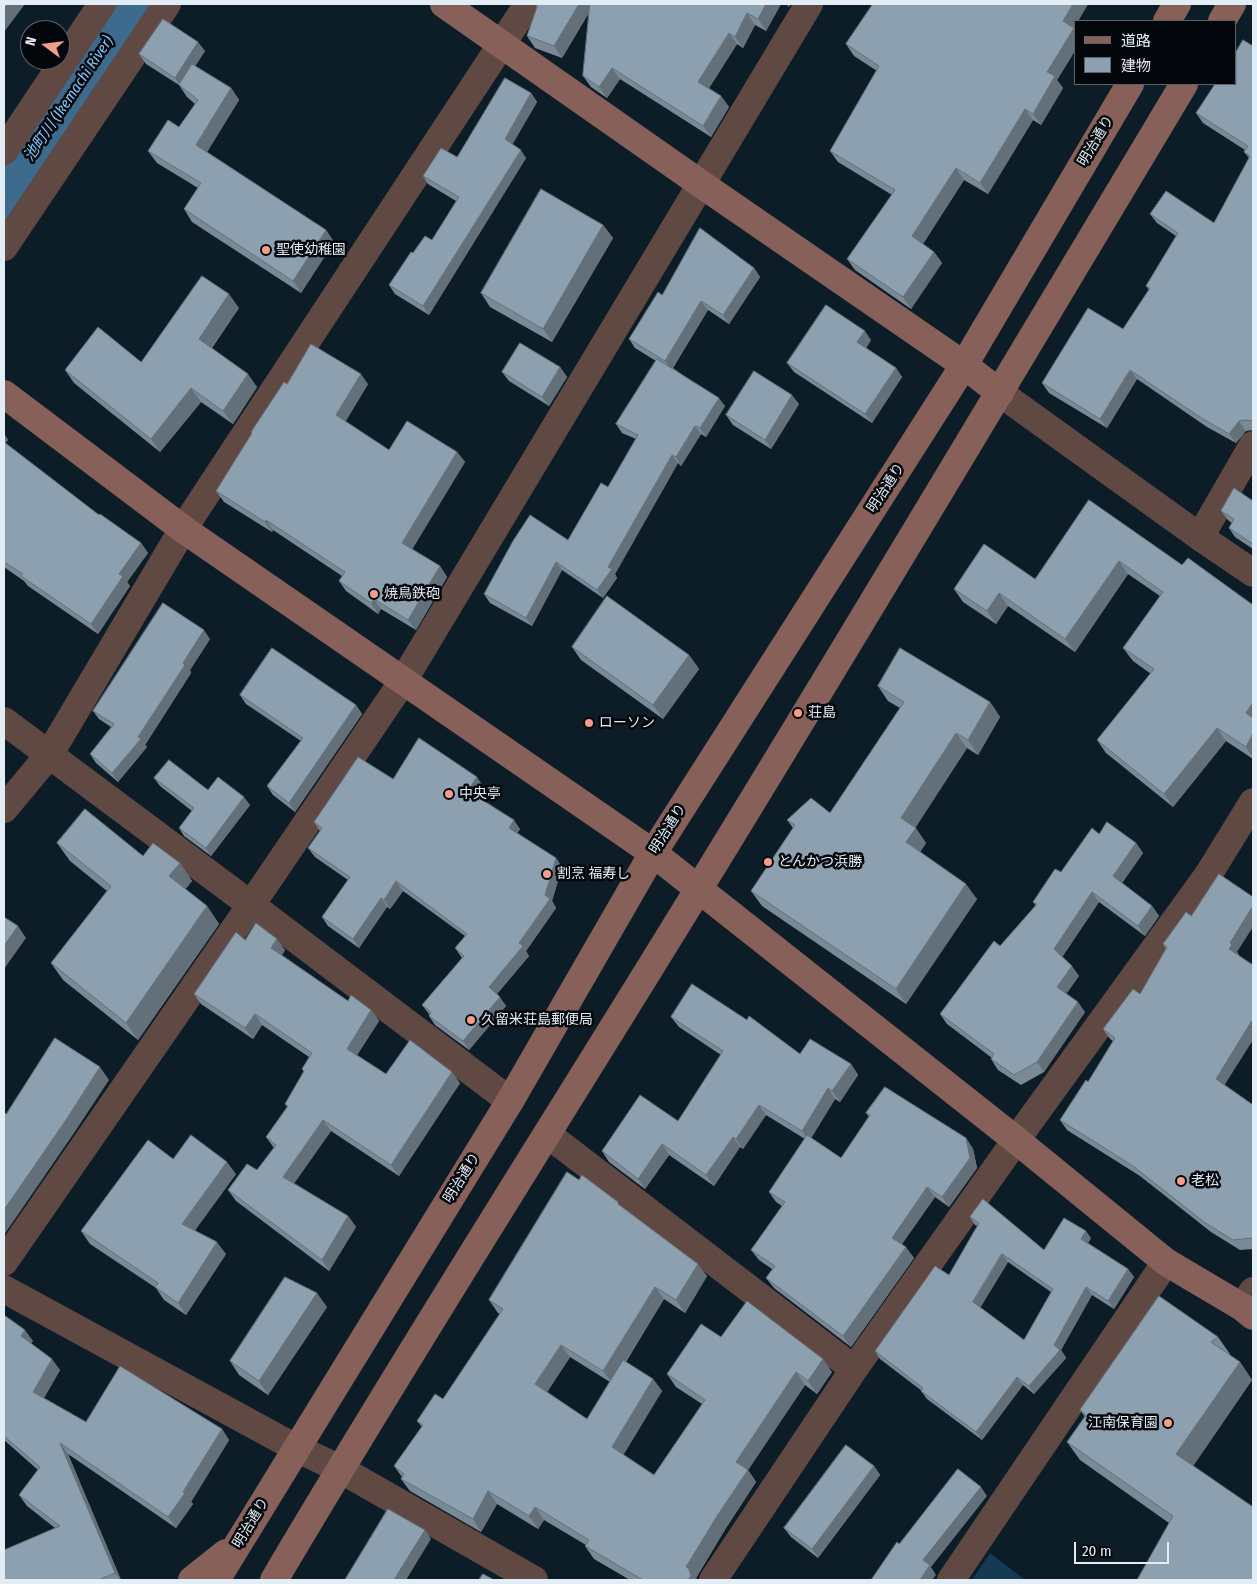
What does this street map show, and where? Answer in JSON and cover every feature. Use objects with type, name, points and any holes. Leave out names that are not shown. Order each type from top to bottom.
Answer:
[{"type":"main road","points":[[444,4],[964,365],[1000,393]]},
{"type":"main road","points":[[1167,20],[1177,4]]},
{"type":"main road","points":[[1223,20],[1232,4]]},
{"type":"main road","name":"明治通り","points":[[216,1580],[510,1101],[652,853],[964,365],[1129,85]]},
{"type":"main road","points":[[274,1580],[340,1469],[699,889],[1000,393],[1183,85]]},
{"type":"main road","points":[[4,394],[183,529],[652,853],[1016,1140],[1166,1262],[1250,1305]]},
{"type":"main road","points":[[192,1580],[240,1540]]},
{"type":"street","points":[[4,151],[102,4]]},
{"type":"street","points":[[4,247],[167,4]]},
{"type":"street","points":[[4,809],[49,755],[183,529],[528,4]]},
{"type":"street","points":[[4,1262],[251,905],[403,681],[809,4]]},
{"type":"street","points":[[1000,393],[1253,573]]},
{"type":"street","points":[[1200,537],[1253,445]]},
{"type":"street","points":[[4,721],[510,1101]]},
{"type":"street","points":[[713,1580],[854,1369],[1016,1140],[1208,875],[1253,802]]},
{"type":"street","points":[[547,1134],[854,1369]]},
{"type":"street","points":[[951,1580],[1166,1262]]},
{"type":"street","points":[[4,1289],[296,1448],[340,1469],[534,1580]]},
{"type":"shaded area","points":[[990,1553],[1025,1580],[972,1580]]},
{"type":"building","points":[[538,4],[579,4],[554,46],[527,36]]},
{"type":"building","points":[[590,4],[766,4],[758,19],[747,13],[735,37],[729,33],[698,82],[721,96],[703,126],[612,68],[599,87],[583,76]]},
{"type":"building","points":[[873,4],[1073,4],[1063,21],[1074,28],[1047,72],[1055,76],[1033,114],[1025,109],[980,183],[956,168],[912,236],[934,252],[903,297],[847,259],[895,190],[830,151],[879,66],[846,44]]},
{"type":"building","points":[[163,19],[198,42],[175,78],[139,54]]},
{"type":"building","points":[[1243,40],[1253,46],[1253,421],[1239,421],[1229,434],[1130,370],[1100,419],[1042,383],[1088,308],[1123,329],[1150,288],[1146,286],[1178,233],[1150,214],[1166,191],[1214,223],[1250,156],[1244,152],[1248,146],[1196,113],[1214,85],[1237,85],[1237,50]]},
{"type":"building","points":[[192,64],[231,88],[196,145],[326,230],[293,281],[184,209],[201,183],[148,151],[168,120],[179,127],[198,100],[179,85]]},
{"type":"building","points":[[505,78],[531,93],[505,139],[521,150],[423,306],[389,285],[411,252],[413,253],[425,236],[432,240],[459,197],[423,176],[441,148],[457,157]]},
{"type":"building","points":[[541,189],[603,225],[543,329],[481,293]]},
{"type":"building","points":[[700,228],[754,268],[723,315],[701,301],[665,361],[629,339],[658,292],[662,295]]},
{"type":"building","points":[[202,276],[229,294],[199,339],[248,374],[223,411],[191,388],[151,439],[65,370],[98,327],[141,362]]},
{"type":"building","points":[[826,305],[865,331],[857,342],[896,368],[865,414],[787,363]]},
{"type":"building","points":[[520,343],[560,367],[542,397],[502,372]]},
{"type":"building","points":[[311,344],[361,374],[336,415],[389,450],[407,421],[457,452],[402,543],[440,566],[408,620],[374,599],[371,603],[339,581],[345,572],[266,520],[265,522],[216,491],[251,432],[284,382],[287,384]]},
{"type":"building","points":[[657,359],[719,398],[700,428],[695,426],[676,457],[672,455],[608,567],[612,569],[597,590],[556,562],[526,618],[484,594],[513,541],[530,515],[568,540],[601,483],[608,487],[638,435],[616,424]]},
{"type":"building","points":[[754,371],[792,395],[765,440],[726,415]]},
{"type":"building","points":[[4,442],[99,515],[141,543],[119,574],[123,576],[91,624],[21,576],[23,574],[4,562]]},
{"type":"building","points":[[1234,488],[1253,501],[1253,544],[1229,528],[1234,519],[1221,511]]},
{"type":"building","points":[[1089,500],[1182,565],[1188,558],[1253,605],[1253,702],[1246,713],[1253,718],[1253,733],[1246,747],[1217,728],[1164,794],[1097,740],[1154,669],[1123,648],[1163,592],[1119,561],[1065,639],[999,593],[987,611],[954,589],[984,544],[1035,579]]},
{"type":"building","points":[[607,596],[689,655],[653,705],[572,647]]},
{"type":"building","points":[[163,603],[204,630],[183,663],[185,665],[138,737],[141,739],[112,773],[90,754],[114,724],[93,711]]},
{"type":"building","points":[[272,648],[356,705],[289,803],[267,786],[303,738],[240,695]]},
{"type":"building","points":[[900,648],[990,702],[968,740],[956,733],[901,818],[916,828],[906,842],[966,884],[896,989],[751,891],[795,825],[787,820],[811,798],[830,813],[904,702],[878,686]]},
{"type":"building","points":[[419,738],[477,777],[468,791],[514,820],[509,828],[556,858],[545,895],[550,899],[519,943],[523,946],[489,987],[500,997],[463,1041],[429,1016],[431,1012],[422,1005],[464,956],[455,948],[467,934],[396,881],[384,900],[381,898],[353,939],[322,917],[350,877],[308,848],[322,828],[314,822],[358,757],[393,779]]},
{"type":"building","points":[[169,760],[208,790],[218,777],[244,797],[206,848],[179,828],[194,808],[154,778]]},
{"type":"building","points":[[85,809],[143,856],[153,843],[180,863],[169,876],[207,906],[126,1023],[51,963],[111,886],[57,843]]},
{"type":"building","points":[[1107,822],[1136,843],[1113,876],[1152,906],[1138,926],[1092,892],[1054,949],[1072,966],[1057,987],[1078,1002],[1037,1062],[1014,1075],[991,1059],[994,1054],[940,1014],[994,941],[1000,946],[1037,904],[1033,902],[1055,869],[1061,872],[1092,828],[1099,834]]},
{"type":"building","points":[[1219,874],[1253,897],[1253,906],[1230,943],[1232,945],[1229,949],[1253,965],[1253,1019],[1216,1079],[1253,1105],[1253,1238],[1233,1240],[1204,1222],[1133,1166],[1060,1120],[1086,1080],[1088,1082],[1115,1038],[1103,1029],[1133,989],[1140,994],[1167,947],[1163,944],[1186,912],[1191,916]]},
{"type":"building","points":[[4,917],[18,926],[4,946]]},
{"type":"building","points":[[256,923],[277,939],[271,948],[348,1001],[351,995],[371,1010],[347,1049],[386,1074],[410,1040],[452,1072],[391,1165],[323,1120],[283,1177],[348,1216],[322,1260],[228,1190],[247,1164],[257,1170],[276,1145],[266,1137],[288,1106],[285,1104],[312,1053],[255,1014],[245,1028],[194,994],[236,932],[245,940]]},
{"type":"building","points":[[692,984],[747,1020],[749,1016],[800,1054],[810,1039],[851,1064],[832,1091],[828,1088],[802,1131],[759,1105],[736,1139],[733,1137],[706,1175],[662,1144],[638,1179],[602,1151],[640,1095],[678,1121],[723,1051],[671,1017]]},
{"type":"building","points":[[55,1038],[100,1067],[4,1210],[4,1113],[6,1114]]},
{"type":"building","points":[[885,1087],[966,1138],[970,1158],[942,1197],[927,1187],[892,1238],[906,1247],[843,1336],[766,1278],[775,1266],[751,1250],[785,1202],[769,1192],[807,1135],[841,1158],[870,1115],[866,1113]]},
{"type":"building","points":[[191,1135],[227,1162],[182,1224],[217,1242],[178,1303],[155,1287],[158,1283],[81,1231],[148,1140],[173,1159]]},
{"type":"building","points":[[567,1172],[579,1180],[582,1175],[698,1264],[676,1300],[655,1287],[603,1371],[561,1345],[535,1384],[587,1419],[623,1360],[653,1379],[612,1447],[654,1475],[705,1400],[667,1374],[701,1324],[721,1337],[747,1301],[823,1359],[808,1381],[796,1372],[736,1462],[748,1470],[686,1567],[689,1569],[691,1576],[688,1580],[643,1580],[585,1546],[589,1540],[535,1507],[529,1516],[488,1491],[473,1519],[401,1479],[404,1474],[394,1466],[423,1425],[417,1421],[435,1394],[443,1399],[503,1309],[489,1300]]},
{"type":"building","points":[[983,1199],[1044,1250],[1064,1218],[1086,1231],[1081,1239],[1128,1269],[1108,1301],[1086,1287],[1054,1345],[1060,1350],[1029,1386],[1017,1377],[976,1432],[921,1391],[923,1388],[875,1351],[935,1266],[949,1275],[979,1223],[970,1217]],"holes":[[[1002,1254],[1053,1289],[1024,1340],[973,1302]]]},
{"type":"building","points":[[285,1277],[317,1293],[259,1381],[230,1361]]},
{"type":"building","points":[[1159,1296],[1218,1337],[1211,1342],[1240,1362],[1176,1454],[1253,1507],[1253,1580],[1137,1580],[1173,1516],[1067,1442],[1086,1415],[1080,1410]]},
{"type":"building","points":[[4,1315],[25,1330],[21,1336],[52,1359],[33,1392],[86,1422],[120,1366],[222,1429],[183,1492],[185,1493],[168,1517],[60,1443],[115,1573],[98,1580],[4,1580],[4,1550],[60,1526],[19,1495],[40,1467],[4,1436]]},
{"type":"building","points":[[846,1445],[874,1466],[812,1549],[784,1528]]},
{"type":"building","points":[[958,1469],[981,1487],[923,1560],[930,1565],[920,1580],[871,1580],[897,1542],[899,1544]]},
{"type":"building","points":[[388,1509],[425,1530],[394,1580],[345,1580]]},
{"type":"building","points":[[483,1574],[494,1580],[479,1580]]},
{"type":"waterway","name":"池町川 (Ikemachi River)","points":[[4,194],[134,4]]},
{"type":"place","name":"聖使幼稚園","points":[[266,250]]},
{"type":"place","name":"焼鳥鉄砲","points":[[374,594]]},
{"type":"place","name":"荘島","points":[[798,713]]},
{"type":"place","name":"ローソン","points":[[589,723]]},
{"type":"place","name":"中央亭","points":[[449,794]]},
{"type":"place","name":"とんかつ浜勝","points":[[768,862]]},
{"type":"place","name":"割烹 福寿し","points":[[547,874]]},
{"type":"place","name":"久留米荘島郵便局","points":[[471,1020]]},
{"type":"place","name":"老松","points":[[1181,1181]]},
{"type":"place","name":"江南保育園","points":[[1168,1423]]}]
